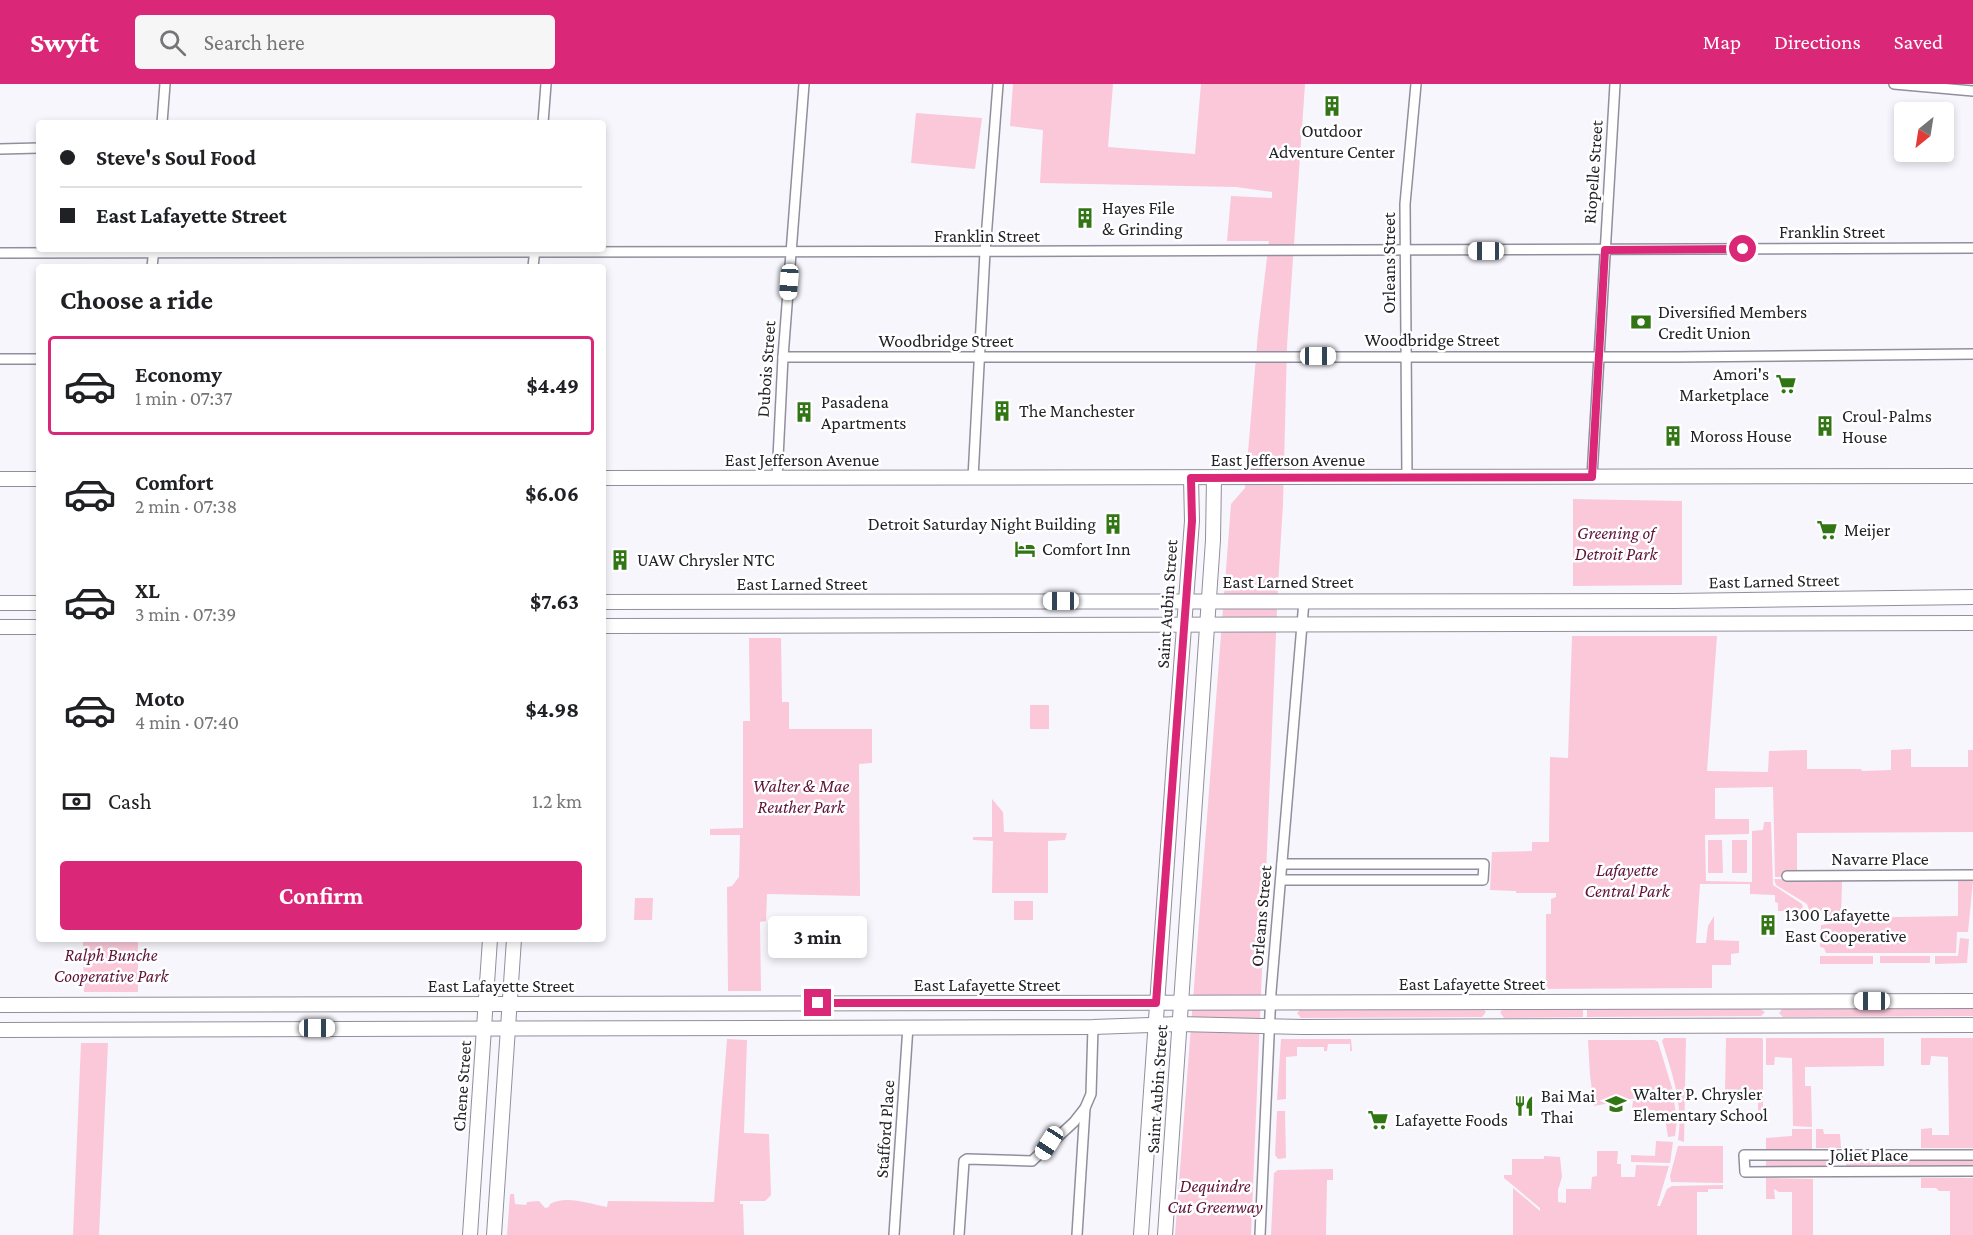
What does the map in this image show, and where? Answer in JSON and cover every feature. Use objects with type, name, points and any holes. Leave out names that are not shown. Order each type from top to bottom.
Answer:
[{"type":"street","points":[[162,120],[165,84]]},
{"type":"street","points":[[543,120],[546,84]]},
{"type":"street","name":"Dubois Street","points":[[777,478],[783,357],[804,84]]},
{"type":"street","points":[[973,478],[985,252],[998,84]]},
{"type":"street","name":"Orleans Street","points":[[1407,477],[1405,204],[1416,84]]},
{"type":"street","name":"Riopelle Street","points":[[1592,477],[1615,84]]},
{"type":"street","points":[[1894,84],[1973,91]]},
{"type":"street","points":[[0,149],[36,148]]},
{"type":"street","name":"Franklin Street","points":[[606,251],[985,252],[1973,248]]},
{"type":"street","name":"Franklin Street","points":[[0,254],[103,252]]},
{"type":"street","name":"Woodbridge Street","points":[[783,357],[1973,354]]},
{"type":"street","points":[[0,359],[36,359]]},
{"type":"street","name":"East Jefferson Avenue","points":[[606,478],[1973,476]]},
{"type":"street","name":"Saint Aubin Street","points":[[1141,1235],[1188,576],[1192,514],[1191,478]]},
{"type":"street","name":"Saint Aubin Street","points":[[1165,1235],[1209,601],[1214,478]]},
{"type":"street","points":[[0,479],[36,479]]},
{"type":"street","points":[[1192,514],[1203,510],[1213,514]]},
{"type":"street","points":[[1188,576],[1199,580],[1210,578]]},
{"type":"street","name":"East Larned Street","points":[[606,602],[1674,600],[1973,597]]},
{"type":"street","points":[[1396,599],[1397,624]]},
{"type":"street","points":[[1329,624],[1324,611],[1332,600]]},
{"type":"street","points":[[1674,600],[1674,624]]},
{"type":"street","points":[[1041,601],[1041,625]]},
{"type":"street","points":[[1161,625],[1166,612],[1162,601]]},
{"type":"street","name":"Orleans Street","points":[[1260,1235],[1270,1004],[1304,601]]},
{"type":"street","points":[[851,602],[852,626]]},
{"type":"street","points":[[0,603],[36,603]]},
{"type":"street","points":[[606,626],[1973,623]]},
{"type":"street","points":[[0,627],[36,627]]},
{"type":"street","points":[[1182,648],[1194,645],[1205,650]]},
{"type":"street","points":[[1170,815],[1194,816]]},
{"type":"street","points":[[1387,863],[1387,880]]},
{"type":"street","points":[[1281,880],[1483,879],[1484,864],[1282,864]]},
{"type":"street","name":"Navarre Place","points":[[1787,876],[1973,875]]},
{"type":"street","name":"Chene Street","points":[[470,1235],[490,942]]},
{"type":"street","points":[[494,1235],[514,942]]},
{"type":"street","points":[[488,976],[498,983],[504,983],[512,978]]},
{"type":"street","points":[[1159,977],[1169,982],[1183,980]]},
{"type":"street","points":[[1774,1001],[1774,1025]]},
{"type":"street","name":"East Lafayette Street","points":[[0,1005],[1973,1001]]},
{"type":"street","points":[[1128,1002],[1136,1015],[1133,1025]]},
{"type":"street","points":[[1298,1002],[1294,1008],[1293,1018],[1303,1026]]},
{"type":"street","points":[[1493,1002],[1493,1026]]},
{"type":"street","points":[[756,1003],[757,1027]]},
{"type":"street","points":[[1017,1003],[1018,1026]]},
{"type":"street","points":[[243,1004],[244,1029]]},
{"type":"street","points":[[457,1004],[463,1016],[457,1028]]},
{"type":"street","points":[[531,1028],[528,1013],[535,1004]]},
{"type":"street","points":[[0,1030],[1092,1027],[1155,1024],[1270,1026],[1973,1025]]},
{"type":"street","name":"Stafford Place","points":[[894,1235],[908,1026]]},
{"type":"street","points":[[959,1235],[964,1161],[967,1159],[1032,1161],[1074,1122],[1085,1108],[1091,1094],[1092,1027]]},
{"type":"street","points":[[1154,1051],[1167,1047],[1178,1053]]},
{"type":"street","points":[[482,1053],[494,1050],[506,1057]]},
{"type":"street","points":[[1077,1235],[1085,1108]]},
{"type":"street","name":"Joliet Place","points":[[1973,1155],[1744,1155],[1744,1172],[1973,1171]]},
{"type":"street","points":[[1839,1155],[1839,1172]]},
{"type":"green space","name":"Dequindre Cut Greenway","points":[[1013,84],[1113,84],[1108,147],[1195,154],[1201,84],[1305,84],[1287,346],[1283,504],[1251,1235],[1175,1235],[1231,504],[1245,488],[1258,333],[1269,241],[1227,241],[1231,196],[1272,198],[1272,192],[1236,187],[1040,183],[1043,130],[1010,126]]},
{"type":"green space","points":[[916,113],[982,118],[975,169],[911,163]]},
{"type":"green space","name":"Greening of Detroit Park","points":[[1573,499],[1682,501],[1682,585],[1573,586]]},
{"type":"green space","name":"Lafayette Central Park","points":[[1572,636],[1717,636],[1707,771],[1768,772],[1769,751],[1807,750],[1807,769],[1891,770],[1891,750],[1911,749],[1911,767],[1968,767],[1968,750],[1973,750],[1973,832],[1797,833],[1797,870],[1786,871],[1784,877],[1775,877],[1773,787],[1715,788],[1715,819],[1749,819],[1749,834],[1705,835],[1706,881],[1752,882],[1752,831],[1763,830],[1764,822],[1771,822],[1773,885],[1802,904],[1804,911],[1778,911],[1775,895],[1750,894],[1750,884],[1700,884],[1696,943],[1706,943],[1708,926],[1714,916],[1714,940],[1739,941],[1739,953],[1731,954],[1731,965],[1712,965],[1712,988],[1527,989],[1527,982],[1546,982],[1546,914],[1551,914],[1551,899],[1556,897],[1556,893],[1516,893],[1516,891],[1490,890],[1492,852],[1532,851],[1532,842],[1549,842],[1550,757],[1568,758]]},
{"type":"green space","name":"Walter & Mae Reuther Park","points":[[749,638],[781,638],[782,702],[789,702],[789,729],[872,729],[872,763],[859,764],[860,896],[767,894],[766,921],[760,922],[761,991],[728,991],[727,887],[732,886],[739,877],[740,835],[710,835],[710,829],[743,828],[743,721],[750,721]]},
{"type":"green space","points":[[1030,705],[1049,705],[1049,729],[1030,729]]},
{"type":"green space","points":[[992,799],[1003,812],[1004,832],[1067,833],[1065,840],[1048,841],[1048,893],[992,893],[993,841],[973,840],[973,837],[992,837]]},
{"type":"green space","points":[[1708,840],[1722,840],[1723,873],[1708,873]]},
{"type":"green space","points":[[1732,840],[1747,840],[1747,873],[1732,873]]},
{"type":"green space","points":[[1774,879],[1842,881],[1841,918],[1958,916],[1958,880],[1973,880],[1968,932],[1957,932],[1956,953],[1826,953],[1824,948],[1820,947],[1821,925],[1828,924],[1829,911],[1809,910],[1807,904],[1776,885]]},
{"type":"green space","points":[[635,898],[653,898],[652,920],[634,920]]},
{"type":"green space","points":[[1014,901],[1033,901],[1033,920],[1014,920]]},
{"type":"green space","points":[[1960,938],[1969,939],[1967,963],[1935,964],[1935,956],[1958,956]]},
{"type":"green space","name":"Ralph Bunche Cooperative Park","points":[[83,942],[138,942],[138,992],[84,992]]},
{"type":"green space","points":[[1820,956],[1873,956],[1873,964],[1820,964]]},
{"type":"green space","points":[[1880,956],[1930,956],[1930,963],[1880,963]]},
{"type":"green space","points":[[1783,1008],[1973,1008],[1973,1016],[1783,1017],[1779,1013]]},
{"type":"green space","points":[[1301,1009],[1483,1009],[1486,1012],[1482,1017],[1301,1018],[1297,1013]]},
{"type":"green space","points":[[1504,1009],[1583,1009],[1583,1017],[1504,1018],[1500,1012]]},
{"type":"green space","points":[[1587,1009],[1760,1009],[1765,1012],[1761,1016],[1587,1017]]},
{"type":"green space","points":[[1664,1038],[1686,1038],[1684,1142],[1678,1140],[1678,1102],[1662,1041]]},
{"type":"green space","points":[[1726,1038],[1762,1038],[1763,1040],[1763,1118],[1758,1118],[1758,1094],[1725,1094]]},
{"type":"green space","points":[[1766,1038],[1884,1038],[1884,1066],[1805,1067],[1805,1086],[1811,1086],[1812,1127],[1793,1126],[1792,1058],[1775,1057],[1774,1065],[1766,1065]]},
{"type":"green space","points":[[1921,1038],[1973,1038],[1973,1148],[1921,1148],[1921,1129],[1932,1128],[1932,1135],[1949,1135],[1948,1057],[1931,1056],[1930,1065],[1921,1065]]},
{"type":"green space","points":[[727,1039],[747,1040],[744,1133],[769,1134],[771,1195],[765,1201],[740,1201],[740,1204],[743,1204],[744,1235],[507,1235],[510,1194],[514,1194],[515,1204],[526,1205],[527,1202],[539,1201],[545,1208],[564,1200],[607,1207],[608,1201],[714,1202]]},
{"type":"green space","points":[[1281,1039],[1351,1039],[1352,1051],[1350,1051],[1350,1044],[1328,1044],[1327,1051],[1324,1051],[1324,1047],[1297,1047],[1297,1056],[1286,1057],[1286,1099],[1277,1100]]},
{"type":"green space","points":[[1588,1040],[1655,1040],[1658,1042],[1673,1091],[1594,1106]]},
{"type":"green space","points":[[81,1043],[108,1043],[99,1235],[73,1235]]},
{"type":"green space","points":[[1673,1095],[1677,1121],[1675,1136],[1668,1137],[1665,1118],[1655,1117],[1655,1110],[1632,1109],[1633,1101]]},
{"type":"green space","points":[[1277,1111],[1285,1111],[1286,1158],[1278,1159],[1275,1155]]},
{"type":"green space","points":[[1792,1129],[1812,1129],[1812,1149],[1766,1149],[1766,1138],[1792,1136]]},
{"type":"green space","points":[[1816,1129],[1823,1129],[1824,1134],[1840,1134],[1841,1148],[1816,1148]]},
{"type":"green space","points":[[1656,1141],[1673,1142],[1670,1163],[1631,1162],[1631,1155],[1655,1156]]},
{"type":"green space","points":[[1678,1146],[1723,1146],[1723,1183],[1671,1182],[1670,1176]]},
{"type":"green space","points":[[1597,1151],[1618,1151],[1617,1164],[1621,1164],[1621,1177],[1635,1177],[1636,1165],[1669,1166],[1657,1206],[1660,1206],[1667,1189],[1672,1186],[1723,1185],[1723,1189],[1697,1192],[1697,1235],[1513,1235],[1513,1188],[1540,1211],[1540,1208],[1504,1178],[1504,1175],[1512,1175],[1512,1159],[1560,1157],[1562,1177],[1558,1190],[1558,1202],[1566,1203],[1566,1189],[1591,1189],[1592,1177],[1597,1176]]},
{"type":"green space","points":[[1766,1160],[1832,1160],[1832,1167],[1766,1167]]},
{"type":"green space","points":[[1846,1160],[1973,1160],[1973,1167],[1846,1167]]},
{"type":"green space","points":[[1333,1169],[1333,1180],[1327,1180],[1326,1235],[1271,1235],[1274,1173],[1278,1170]]},
{"type":"green space","points":[[1766,1178],[1813,1179],[1813,1235],[1792,1235],[1792,1192],[1779,1192],[1774,1189],[1775,1199],[1766,1199]]},
{"type":"green space","points":[[1921,1178],[1973,1178],[1973,1235],[1950,1235],[1950,1191],[1921,1188]]},
{"type":"place","name":"Outdoor Adventure Center","points":[[1332,106]]},
{"type":"place","name":"Hayes File & Grinding","points":[[1085,218]]},
{"type":"place","name":"Diversified Members Credit Union","points":[[1641,322]]},
{"type":"place","name":"Amori's Marketplace","points":[[1786,384]]},
{"type":"place","name":"The Manchester","points":[[1002,411]]},
{"type":"place","name":"Pasadena Apartments","points":[[804,412]]},
{"type":"place","name":"Croul-Palms House","points":[[1825,426]]},
{"type":"place","name":"Moross House","points":[[1673,436]]},
{"type":"place","name":"Detroit Saturday Night Building","points":[[1113,524]]},
{"type":"place","name":"Meijer","points":[[1827,530]]},
{"type":"place","name":"Comfort Inn","points":[[1025,549]]},
{"type":"place","name":"UAW Chrysler NTC","points":[[620,560]]},
{"type":"place","name":"1300 Lafayette East Cooperative","points":[[1768,925]]},
{"type":"place","name":"Walter P. Chrysler Elementary School","points":[[1616,1104]]},
{"type":"place","name":"Bai Mai Thai","points":[[1524,1106]]},
{"type":"place","name":"Lafayette Foods","points":[[1378,1120]]},
{"type":"route","points":[[818,1003],[1156,1003],[1192,521],[1191,478],[1592,477],[1605,250],[1743,249]]}]
